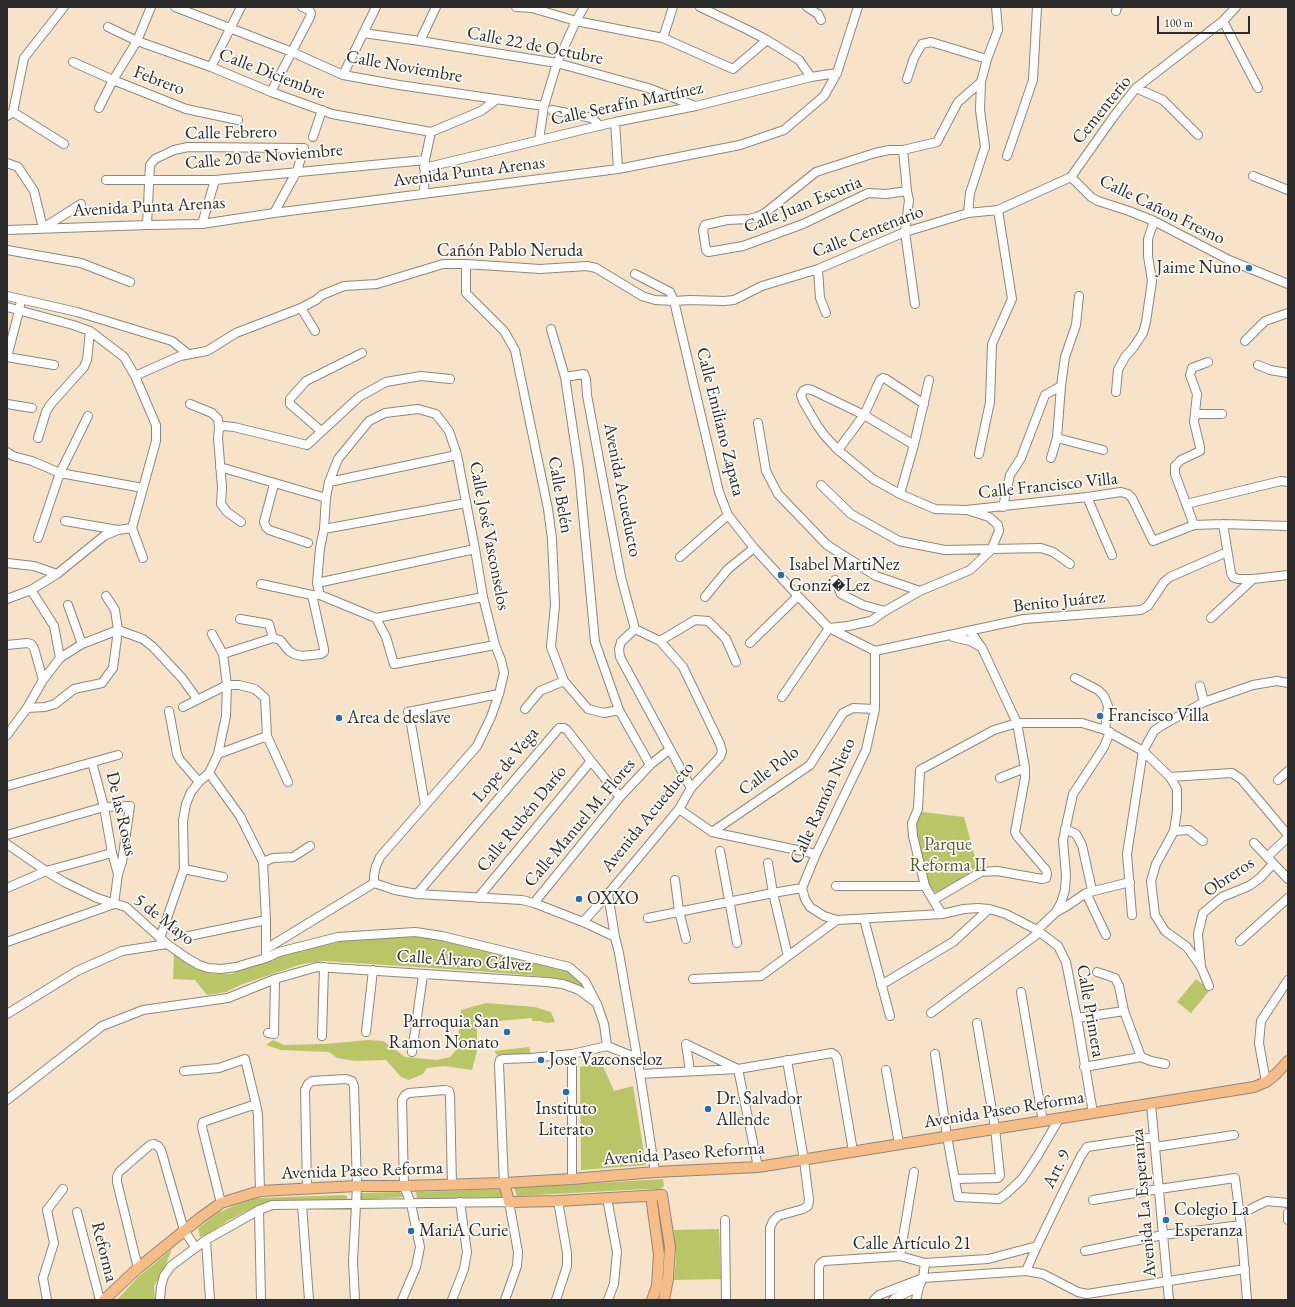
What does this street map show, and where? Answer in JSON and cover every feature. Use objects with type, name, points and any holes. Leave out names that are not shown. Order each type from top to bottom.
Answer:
[{"type":"main road","name":"Avenida Paseo Reforma","points":[[104,1300],[138,1268],[184,1230],[221,1204],[260,1191],[357,1186],[504,1183],[654,1172],[758,1167],[1254,1087],[1266,1082],[1276,1074],[1288,1060]]},
{"type":"main road","points":[[504,1183],[509,1202]]},
{"type":"main road","name":"Avenida Paseo Reforma","points":[[509,1202],[558,1201],[662,1195],[670,1247],[668,1279],[664,1300]]},
{"type":"main road","points":[[651,1196],[660,1255],[657,1286],[652,1300]]},
{"type":"street","points":[[64,7],[24,58],[10,114],[64,144]]},
{"type":"street","points":[[99,108],[113,80],[137,41],[151,7]]},
{"type":"street","name":"Calle Noviembre","points":[[175,7],[292,52],[343,75],[548,108],[592,118],[600,126]]},
{"type":"street","points":[[211,67],[240,7]]},
{"type":"street","points":[[271,92],[312,13],[302,7]]},
{"type":"street","points":[[343,75],[376,7]]},
{"type":"street","points":[[420,40],[436,7]]},
{"type":"street","points":[[516,7],[532,8],[576,22],[663,38],[733,69],[767,40]]},
{"type":"street","points":[[539,140],[548,108],[557,63],[584,7]]},
{"type":"street","points":[[663,38],[673,7]]},
{"type":"street","points":[[700,7],[767,40],[799,60],[811,77]]},
{"type":"street","points":[[806,7],[818,14],[821,20]]},
{"type":"street","name":"Avenida Punta Arenas","points":[[7,230],[202,224],[274,213],[618,169],[740,145],[784,130],[824,96],[837,74],[858,7]]},
{"type":"street","points":[[968,213],[970,193],[984,147],[980,110],[981,82],[987,58],[998,30],[996,7]]},
{"type":"street","points":[[1007,156],[1032,80],[1037,7]]},
{"type":"street","name":"Cementerio","points":[[1071,177],[1114,116],[1136,88],[1223,21],[1236,7]]},
{"type":"street","points":[[1223,21],[1258,88]]},
{"type":"street","name":"Calle Diciembre","points":[[108,27],[137,41],[211,67],[271,92],[332,114],[431,132]]},
{"type":"street","name":"Calle 22 de Octubre","points":[[363,33],[420,40],[557,63],[648,88],[696,106]]},
{"type":"street","points":[[907,79],[914,58],[922,44],[931,42],[987,58]]},
{"type":"street","name":"Febrero","points":[[73,62],[113,80],[186,109],[238,120]]},
{"type":"street","name":"Calle Serafín Martínez","points":[[425,164],[615,122],[696,106],[811,77],[837,74]]},
{"type":"street","name":"Calle Juan Escutia","points":[[907,191],[886,194],[868,193],[803,224],[743,246],[708,252],[706,250],[703,230],[705,225],[727,220],[757,217],[765,213],[816,172],[875,153],[889,150],[903,150],[937,142],[958,102],[981,82]]},
{"type":"street","points":[[1136,88],[1163,100],[1198,135]]},
{"type":"street","points":[[424,194],[425,164],[431,132],[481,111],[497,99]]},
{"type":"street","points":[[313,137],[322,110]]},
{"type":"street","points":[[615,122],[618,169]]},
{"type":"street","name":"Calle Febrero","points":[[147,225],[150,165],[155,159],[174,150],[188,146],[304,148],[297,171]]},
{"type":"street","points":[[903,150],[909,200],[905,232],[915,304]]},
{"type":"street","points":[[7,163],[18,167],[34,191],[43,228],[81,204]]},
{"type":"street","name":"Calle 20 de Noviembre","points":[[106,180],[215,180],[297,171],[425,164]]},
{"type":"street","points":[[274,213],[297,171]]},
{"type":"street","points":[[1253,176],[1288,190]]},
{"type":"street","name":"Calle Centenario","points":[[674,301],[734,300],[762,286],[818,269],[905,232],[968,213],[998,210],[1071,177]]},
{"type":"street","name":"Calle Cañon Fresno","points":[[1071,177],[1091,197],[1098,201],[1154,221],[1229,260],[1288,284]]},
{"type":"street","points":[[202,224],[215,180]]},
{"type":"street","points":[[979,454],[990,402],[992,344],[1012,299],[998,210]]},
{"type":"street","points":[[1116,392],[1118,370],[1125,357],[1143,333],[1146,322],[1152,281],[1148,256],[1148,238],[1154,221]]},
{"type":"street","points":[[7,250],[81,263],[130,282]]},
{"type":"street","name":"Cañón Pablo Neruda","points":[[135,376],[180,356],[207,351],[236,333],[301,308],[322,295],[344,286],[377,284],[443,264],[540,269],[587,266],[596,268],[642,296],[656,300],[674,301]]},
{"type":"street","name":"Calle Belén","points":[[466,264],[466,293],[504,332],[515,350],[548,509],[552,539],[555,604],[550,647],[564,681],[588,708],[604,712],[619,710]]},
{"type":"street","points":[[818,269],[820,298],[826,313]]},
{"type":"street","points":[[635,274],[670,292],[674,301]]},
{"type":"street","points":[[7,296],[76,312],[172,342],[188,354]]},
{"type":"street","points":[[1051,458],[1057,438],[1065,357],[1076,325],[1079,296]]},
{"type":"street","points":[[20,299],[20,311],[7,357],[54,365]]},
{"type":"street","name":"Calle Emiliano Zapata","points":[[674,301],[719,492],[728,515],[754,548],[829,628],[875,651]]},
{"type":"street","points":[[7,307],[90,331],[124,358],[135,376],[156,425],[156,441],[132,528],[143,558]]},
{"type":"street","points":[[301,308],[315,330]]},
{"type":"street","points":[[73,325],[76,312]]},
{"type":"street","points":[[1245,341],[1265,321],[1288,313]]},
{"type":"street","points":[[551,329],[565,377],[578,470],[595,642],[619,710],[650,765]]},
{"type":"street","points":[[38,438],[46,412],[50,405],[84,367],[87,360],[90,331]]},
{"type":"street","points":[[321,431],[290,404],[290,399],[306,381],[362,353]]},
{"type":"street","points":[[1208,362],[1192,368],[1190,375],[1197,394],[1194,422],[1200,451],[1181,460],[1175,466],[1175,474],[1194,525],[1223,524],[1288,526]]},
{"type":"street","points":[[1258,366],[1288,373]]},
{"type":"street","name":"Avenida Acueducto","points":[[565,377],[584,374],[586,379],[587,395],[621,577],[635,629]]},
{"type":"street","points":[[219,428],[224,426],[234,427],[307,445],[359,397],[386,382],[421,376],[450,378]]},
{"type":"street","points":[[838,450],[864,415],[880,380],[883,378],[924,404]]},
{"type":"street","points":[[900,494],[914,445],[929,380]]},
{"type":"street","points":[[1003,507],[1010,475],[1021,458],[1045,395],[1061,386]]},
{"type":"street","points":[[782,697],[829,628],[848,626],[871,620],[920,591],[970,570],[991,550],[999,531],[998,525],[989,517],[966,510],[935,509],[900,494],[873,479],[838,450],[825,436],[803,401],[803,391],[807,389],[812,390],[864,415],[914,445]]},
{"type":"street","points":[[7,404],[32,408]]},
{"type":"street","points":[[190,404],[212,413],[218,419],[222,488],[221,504],[227,512],[241,522]]},
{"type":"street","name":"Calle José Vasconselos","points":[[273,638],[280,640],[289,651],[294,654],[302,656],[321,654],[324,652],[316,595],[326,498],[329,482],[338,459],[369,421],[385,413],[418,409],[436,414],[449,431],[457,455],[483,597],[495,645],[504,673],[491,717],[477,746],[380,857],[376,866],[374,883]]},
{"type":"street","points":[[1196,414],[1222,414]]},
{"type":"street","points":[[38,538],[60,473],[88,416]]},
{"type":"street","points":[[758,422],[766,471],[778,494],[827,544],[876,576],[920,591]]},
{"type":"street","points":[[1057,438],[1103,450]]},
{"type":"street","points":[[7,452],[13,456],[32,461],[60,473],[143,488]]},
{"type":"street","points":[[329,482],[457,455]]},
{"type":"street","points":[[220,467],[326,498]]},
{"type":"street","points":[[1186,504],[1281,481],[1288,482]]},
{"type":"street","points":[[274,484],[264,522],[266,527],[269,530],[308,543]]},
{"type":"street","points":[[821,485],[851,514],[899,541],[945,550],[1041,548],[1052,552],[1070,564]]},
{"type":"street","name":"Calle Francisco Villa","points":[[966,510],[1003,507],[1121,492],[1128,494],[1132,498],[1153,541],[1194,525]]},
{"type":"street","points":[[1087,497],[1112,555]]},
{"type":"street","points":[[324,529],[466,503]]},
{"type":"street","points":[[680,557],[728,515]]},
{"type":"street","points":[[65,522],[118,530]]},
{"type":"street","points":[[1223,524],[1231,573],[1233,577],[1238,579],[1253,579],[1288,575]]},
{"type":"street","points":[[7,599],[32,590],[57,574],[104,536],[118,530],[132,528]]},
{"type":"street","points":[[705,597],[728,569],[754,548]]},
{"type":"street","points":[[317,583],[475,549]]},
{"type":"street","name":"Benito Juárez","points":[[875,651],[1024,619],[1141,610],[1148,606],[1164,582],[1170,577],[1228,552]]},
{"type":"street","points":[[7,563],[34,566],[57,574]]},
{"type":"street","points":[[1211,618],[1253,579]]},
{"type":"street","points":[[835,580],[841,594],[863,605],[885,611]]},
{"type":"street","points":[[261,584],[316,595],[376,618],[483,597]]},
{"type":"street","points":[[32,590],[54,626],[60,658]]},
{"type":"street","points":[[27,708],[45,707],[54,704],[74,689],[102,683],[113,668],[118,630],[115,610],[106,596]]},
{"type":"street","points":[[750,643],[798,596]]},
{"type":"street","points":[[68,606],[82,644]]},
{"type":"street","points":[[376,618],[386,636],[394,664],[495,645]]},
{"type":"street","points":[[223,654],[273,638],[269,624],[240,619]]},
{"type":"street","points":[[691,788],[620,656],[619,649],[621,642],[635,629],[660,641],[695,620],[708,621],[726,640],[736,662]]},
{"type":"street","points":[[7,735],[27,708],[43,680],[60,658],[82,644],[118,630],[143,639],[153,646],[182,678],[197,699]]},
{"type":"street","points":[[933,900],[981,872],[997,871],[1042,879],[1046,878],[1046,870],[1015,832],[1025,778],[1025,768],[1017,723],[982,648],[970,631]]},
{"type":"street","points":[[160,938],[184,869],[183,821],[186,804],[191,792],[209,773],[218,754],[226,716],[227,685],[223,654],[212,634]]},
{"type":"street","points":[[948,636],[970,641],[982,648]]},
{"type":"street","name":"Avenida Acueducto","points":[[583,922],[679,809],[691,788],[720,757],[722,751],[683,666],[660,641]]},
{"type":"street","points":[[7,645],[27,642],[31,644],[34,648],[43,680]]},
{"type":"street","name":"Calle Ramón Nieto","points":[[837,920],[824,916],[810,907],[805,899],[802,888],[816,854],[866,750],[875,709],[875,651]]},
{"type":"street","points":[[931,1013],[1038,931],[1056,912],[1061,903],[1066,890],[1063,840],[1073,794],[1104,747],[1108,731],[1108,706],[1104,696],[1098,690],[1075,678]]},
{"type":"street","points":[[525,709],[540,690],[564,681]]},
{"type":"street","points":[[1132,915],[1127,854],[1143,750],[1154,731],[1204,702],[1253,684],[1277,681],[1288,683]]},
{"type":"street","points":[[183,707],[227,685],[239,685],[255,689],[264,698],[267,736],[288,782]]},
{"type":"street","points":[[1200,686],[1204,702]]},
{"type":"street","points":[[408,712],[499,694]]},
{"type":"street","name":"Calle Polo","points":[[712,832],[810,765],[843,713],[853,708],[875,709]]},
{"type":"street","points":[[169,711],[177,754],[180,760],[199,782]]},
{"type":"street","points":[[942,914],[926,886],[912,832],[912,822],[918,809],[920,770],[994,730],[1017,723],[1082,723],[1108,731],[1143,750],[1170,777],[1177,789],[1177,811],[1174,831],[1156,864],[1151,880],[1155,916],[1165,931],[1187,947],[1201,967]]},
{"type":"street","points":[[411,724],[426,805]]},
{"type":"street","name":"Lope de Vega","points":[[417,894],[559,728],[564,728],[567,730],[620,797]]},
{"type":"street","points":[[218,754],[267,736]]},
{"type":"street","name":"Calle Manuel M. Flores","points":[[534,903],[620,797],[650,765],[670,749]]},
{"type":"street","points":[[7,786],[118,755]]},
{"type":"street","name":"Calle Rubén Darío","points":[[478,898],[591,761]]},
{"type":"street","name":"De las Rosas","points":[[92,762],[104,807],[112,853],[118,874]]},
{"type":"street","points":[[1000,778],[1025,768]]},
{"type":"street","points":[[1278,780],[1288,771]]},
{"type":"street","points":[[209,773],[240,816],[263,862],[266,958]]},
{"type":"street","points":[[1170,777],[1232,773],[1241,779],[1288,836]]},
{"type":"street","points":[[7,835],[104,807],[130,806],[114,904],[7,942]]},
{"type":"street","points":[[679,809],[712,832],[816,854]]},
{"type":"street","points":[[1065,829],[1076,834],[1082,845],[1089,891],[1106,936]]},
{"type":"street","points":[[1174,831],[1189,830],[1203,841]]},
{"type":"street","name":"Obreros","points":[[1267,857],[1288,836]]},
{"type":"street","points":[[1254,842],[1288,879]]},
{"type":"street","name":"5 de Mayo","points":[[7,844],[46,871],[97,898],[126,908],[167,944],[187,958],[208,968],[221,969],[236,966],[338,936],[415,932],[442,936],[569,967],[585,981],[597,1004],[604,1024],[607,1046]]},
{"type":"street","points":[[263,862],[273,858],[292,857],[310,846]]},
{"type":"street","points":[[720,851],[737,943]]},
{"type":"street","points":[[7,888],[46,871],[112,853]]},
{"type":"street","points":[[768,863],[773,893],[788,956]]},
{"type":"street","name":"Obreros","points":[[1210,986],[1201,967],[1198,934],[1203,913],[1222,898],[1249,886],[1260,878],[1273,864]]},
{"type":"street","points":[[184,869],[223,877]]},
{"type":"street","points":[[675,880],[679,911],[686,939]]},
{"type":"street","points":[[1056,912],[1089,891],[1130,882]]},
{"type":"street","points":[[266,949],[374,883],[395,890],[417,894],[522,900],[534,903],[583,922],[615,937]]},
{"type":"street","points":[[836,886],[926,886]]},
{"type":"street","points":[[648,918],[802,888]]},
{"type":"street","points":[[608,894],[640,1074],[654,1172]]},
{"type":"street","points":[[1240,940],[1288,898]]},
{"type":"street","name":"Calle Primera","points":[[837,920],[942,914],[964,909],[989,909],[1006,914],[1038,931],[1058,946],[1066,962],[1093,1113]]},
{"type":"street","points":[[881,986],[953,942],[989,909]]},
{"type":"street","points":[[864,919],[890,1016]]},
{"type":"street","points":[[189,936],[266,920]]},
{"type":"street","points":[[693,979],[761,976],[837,920]]},
{"type":"street","points":[[7,1014],[77,971],[122,951],[167,944]]},
{"type":"street","name":"Calle Álvaro Gálvez","points":[[7,1100],[102,1026],[143,1010],[228,998],[275,979],[316,967],[563,984],[579,990],[597,1004]]},
{"type":"street","points":[[322,1036],[324,967]]},
{"type":"street","points":[[366,1032],[374,970]]},
{"type":"street","points":[[1097,972],[1115,978],[1119,986],[1124,1011],[1141,1057]]},
{"type":"street","points":[[412,1052],[423,975]]},
{"type":"street","points":[[268,1034],[274,1034],[275,979]]},
{"type":"street","points":[[1266,1082],[1259,1043],[1261,1021],[1288,980]]},
{"type":"street","points":[[1021,992],[1043,1122]]},
{"type":"street","points":[[1077,1018],[1124,1011]]},
{"type":"street","points":[[955,1179],[998,1178],[1000,1176],[995,1128],[977,1023]]},
{"type":"street","points":[[690,1071],[686,1044],[738,1069]]},
{"type":"street","points":[[504,1183],[500,1060],[572,1054],[607,1046],[637,1058]]},
{"type":"street","points":[[640,1074],[738,1069],[832,1053],[837,1058],[853,1151]]},
{"type":"street","points":[[572,1054],[572,1179]]},
{"type":"street","points":[[935,1054],[958,1197],[999,1199],[1022,1179],[1059,1119]]},
{"type":"street","points":[[1084,1066],[1141,1057],[1164,1064]]},
{"type":"street","points":[[184,1071],[219,1068],[244,1058],[256,1104],[260,1191]]},
{"type":"street","points":[[770,1300],[770,1228],[773,1220],[778,1216],[803,1209],[808,1206],[809,1200],[804,1160],[787,1060]]},
{"type":"street","points":[[738,1069],[758,1167]]},
{"type":"street","points":[[886,1070],[899,1144]]},
{"type":"street","points":[[307,1188],[305,1090],[308,1084],[312,1081],[346,1079],[352,1081],[354,1086],[357,1186],[353,1261],[355,1300]]},
{"type":"street","points":[[402,1300],[416,1267],[420,1247],[411,1204],[404,1186],[402,1100],[405,1095],[409,1093],[445,1090],[449,1092],[452,1185]]},
{"type":"street","points":[[221,1204],[202,1127],[203,1122],[256,1104]]},
{"type":"street","name":"Avenida La Esperanza","points":[[1151,1104],[1169,1300]]},
{"type":"street","points":[[1155,1147],[1234,1135]]},
{"type":"street","name":"Art. 9","points":[[1037,1246],[1081,1156],[1087,1147],[1154,1137]]},
{"type":"street","points":[[138,1268],[117,1177],[119,1172],[150,1145],[154,1144],[161,1150],[184,1230],[195,1247]]},
{"type":"street","points":[[900,1256],[914,1172]]},
{"type":"street","points":[[1093,1200],[1235,1178],[1240,1214],[1247,1300]]},
{"type":"street","points":[[47,1300],[44,1278],[54,1244],[47,1210],[63,1189]]},
{"type":"street","points":[[607,1198],[617,1252],[614,1284],[608,1300]]},
{"type":"street","points":[[556,1300],[567,1266],[567,1253],[558,1201]]},
{"type":"street","points":[[452,1300],[464,1269],[467,1252],[460,1202]]},
{"type":"street","points":[[505,1300],[517,1266],[518,1252],[509,1202]]},
{"type":"street","name":"Avenida Paseo Reforma","points":[[160,1300],[164,1276],[171,1266],[206,1240],[259,1210],[272,1205],[509,1202]]},
{"type":"street","points":[[1240,1214],[1267,1202],[1288,1203]]},
{"type":"street","points":[[302,1205],[309,1300]]},
{"type":"street","points":[[259,1210],[261,1300]]},
{"type":"street","name":"Reforma","points":[[77,1212],[100,1300]]},
{"type":"street","points":[[1288,1213],[1288,1220]]},
{"type":"street","points":[[725,1220],[726,1300]]},
{"type":"street","points":[[1085,1251],[1163,1236],[1241,1225]]},
{"type":"street","points":[[206,1240],[210,1300]]},
{"type":"street","points":[[1026,1271],[1037,1246]]},
{"type":"street","name":"Calle Artículo 21","points":[[819,1300],[819,1266],[824,1262],[900,1256],[925,1263],[988,1259],[1037,1246]]},
{"type":"street","points":[[916,1300],[919,1286],[923,1278],[925,1263]]},
{"type":"street","points":[[874,1300],[879,1295],[923,1278],[1026,1271],[1043,1274],[1078,1292],[1087,1294],[1245,1270]]},
{"type":"street","points":[[893,1300],[919,1286]]},
{"type":"green space","name":"Parque Reforma II","points":[[922,812],[964,817],[978,868],[939,892],[935,892],[929,886],[914,828],[919,815]]},
{"type":"green space","points":[[417,933],[568,970],[581,980],[585,989],[581,986],[560,979],[536,976],[324,961],[302,964],[240,985],[226,992],[207,995],[195,980],[173,979],[174,951],[196,968],[213,974],[231,974],[308,944]]},
{"type":"green space","points":[[1196,979],[1210,990],[1191,1013],[1177,1002]]},
{"type":"green space","points":[[486,1003],[535,1007],[551,1012],[555,1022],[546,1023],[541,1021],[532,1021],[532,1018],[499,1021],[499,1025],[491,1026],[488,1019],[477,1022],[477,1051],[472,1070],[444,1066],[427,1068],[423,1074],[409,1080],[401,1077],[386,1060],[355,1061],[337,1058],[329,1052],[281,1050],[266,1045],[273,1040],[284,1045],[324,1044],[369,1040],[383,1041],[405,1057],[437,1060],[450,1057],[457,1049],[461,1010]]},
{"type":"green space","points":[[529,1047],[531,1055],[500,1059],[494,1051]]},
{"type":"green space","points":[[601,1062],[614,1091],[633,1086],[646,1165],[581,1170],[580,1067]]},
{"type":"green space","points":[[663,1179],[664,1186],[659,1190],[646,1189],[517,1196],[514,1188]]},
{"type":"green space","points":[[501,1189],[501,1197],[417,1199],[416,1192]]},
{"type":"green space","points":[[400,1192],[405,1197],[357,1200],[360,1193]]},
{"type":"green space","points":[[347,1196],[347,1199],[261,1204],[200,1237],[198,1228],[218,1213],[238,1204],[257,1198]]},
{"type":"green space","points":[[719,1229],[721,1279],[674,1280],[676,1260],[674,1230]]},
{"type":"green space","points":[[172,1249],[164,1269],[154,1286],[155,1300],[117,1300],[138,1277]]},
{"type":"place","name":"Jaime Nuno","points":[[1249,268]]},
{"type":"place","name":"Isabel MartiNez Gonzi�Lez","points":[[781,575]]},
{"type":"place","name":"Francisco Villa","points":[[1100,716]]},
{"type":"place","name":"Area de deslave","points":[[339,718]]},
{"type":"place","name":"OXXO","points":[[579,899]]},
{"type":"place","name":"Parroquia San Ramon Nonato","points":[[507,1032]]},
{"type":"place","name":"Jose Vazconseloz","points":[[541,1060]]},
{"type":"place","name":"Instituto Literato","points":[[566,1092]]},
{"type":"place","name":"Dr. Salvador Allende","points":[[708,1109]]},
{"type":"place","name":"Colegio La Esperanza","points":[[1166,1220]]},
{"type":"place","name":"MariA Curie","points":[[411,1231]]}]
